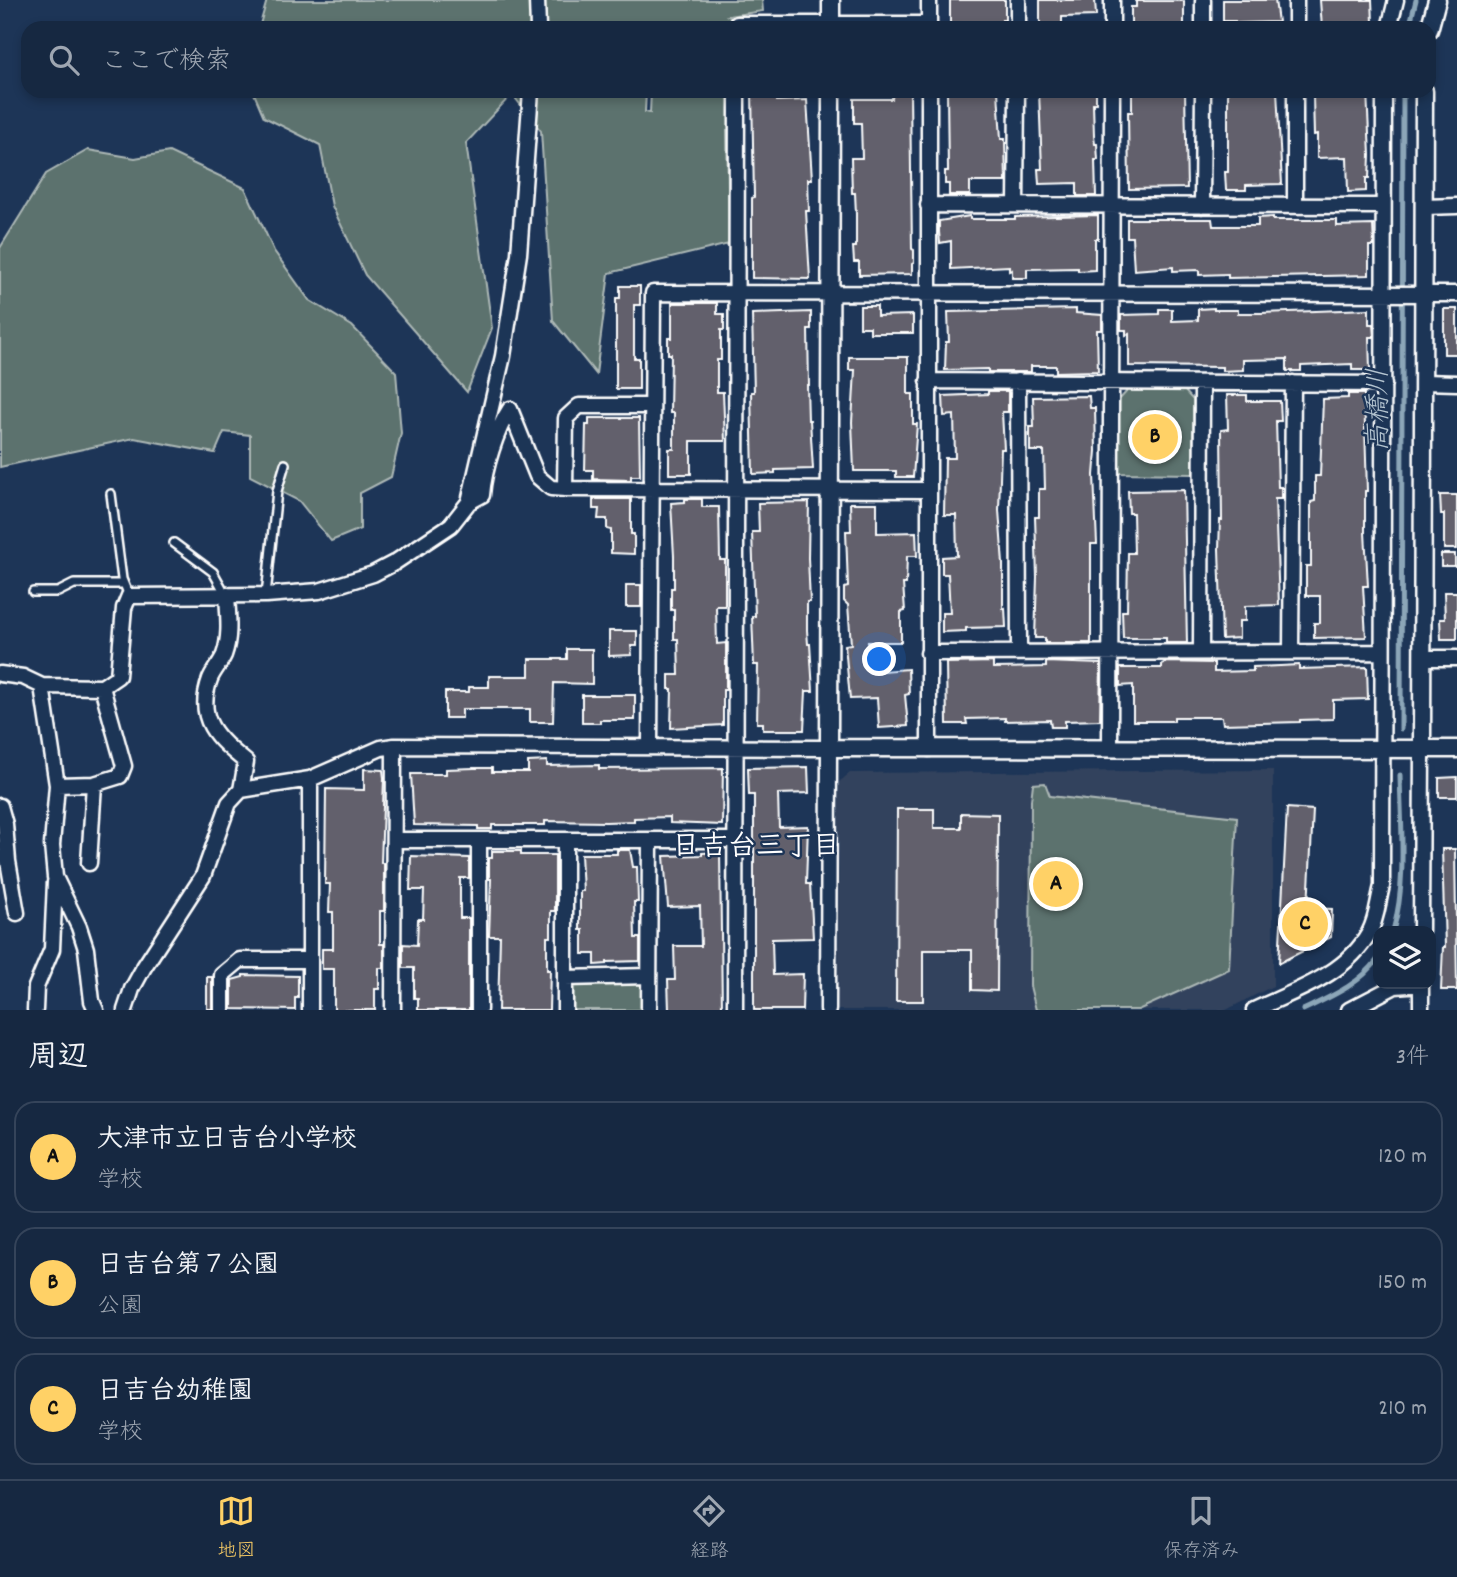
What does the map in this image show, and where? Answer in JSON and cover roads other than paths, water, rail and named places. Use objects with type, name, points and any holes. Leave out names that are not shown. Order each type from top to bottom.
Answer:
[{"type":"street","points":[[537,0],[538,21]]},
{"type":"street","points":[[831,0],[831,21]]},
{"type":"street","points":[[929,0],[929,21]]},
{"type":"street","points":[[1018,0],[1018,21]]},
{"type":"street","points":[[1112,0],[1112,21]]},
{"type":"street","points":[[1203,0],[1203,21]]},
{"type":"street","points":[[1296,0],[1296,21]]},
{"type":"street","points":[[1391,21],[1396,0]]},
{"type":"street","points":[[1431,21],[1437,0]]},
{"type":"street","points":[[469,502],[503,356],[519,254],[530,98]]},
{"type":"street","points":[[735,1010],[737,98]]},
{"type":"street","points":[[828,1010],[831,98]]},
{"type":"street","points":[[929,98],[929,749]]},
{"type":"street","points":[[1016,205],[1017,98]]},
{"type":"street","points":[[1110,749],[1112,98]]},
{"type":"street","points":[[1202,98],[1202,206]]},
{"type":"street","points":[[1294,206],[1296,98]]},
{"type":"street","points":[[1384,98],[1382,206],[1423,382],[1421,926]]},
{"type":"street","points":[[1254,1010],[1335,970],[1357,951],[1370,932],[1381,886],[1384,384],[1424,207],[1424,98]]},
{"type":"street","points":[[928,205],[1382,206]]},
{"type":"street","points":[[1424,207],[1457,206]]},
{"type":"street","points":[[650,747],[653,293],[1457,294]]},
{"type":"street","points":[[928,381],[1384,384]]},
{"type":"street","points":[[1018,381],[1019,652]]},
{"type":"street","points":[[1423,382],[1457,383]]},
{"type":"street","points":[[1291,652],[1293,383]]},
{"type":"street","points":[[1201,652],[1202,384]]},
{"type":"street","points":[[565,489],[566,418],[579,407],[652,406]]},
{"type":"street","points":[[0,674],[23,677],[42,687],[102,687],[118,676],[127,590],[266,595],[319,591],[373,574],[451,525],[469,502],[482,495],[483,482],[504,419],[510,409],[537,476],[551,488],[928,490]]},
{"type":"street","points":[[125,1010],[144,967],[203,876],[229,803],[241,790],[246,762],[218,739],[207,719],[204,701],[210,677],[224,655],[229,626],[227,595]]},
{"type":"street","points":[[928,653],[1382,652]]},
{"type":"street","points":[[1423,658],[1457,658]]},
{"type":"street","points":[[35,1010],[36,987],[52,949],[55,877],[52,845],[57,785],[42,687]]},
{"type":"street","points":[[57,785],[94,784],[120,776],[124,766],[102,687]]},
{"type":"street","points":[[393,1010],[394,746]]},
{"type":"street","points":[[241,790],[310,779],[381,748],[394,746],[1457,749]]},
{"type":"street","points":[[310,779],[310,1010]]},
{"type":"street","points":[[89,863],[94,784]]},
{"type":"street","points":[[0,806],[5,824],[17,913]]},
{"type":"street","points":[[394,840],[735,839]]},
{"type":"street","points":[[479,840],[479,1010]]},
{"type":"street","points":[[565,840],[565,1010]]},
{"type":"street","points":[[649,1010],[650,840]]},
{"type":"street","points":[[55,877],[86,949],[92,1001],[96,1010]]},
{"type":"street","points":[[222,1010],[222,975],[240,960],[310,961]]},
{"type":"street","points":[[565,978],[649,976]]},
{"type":"street","points":[[1349,1010],[1389,989]]},
{"type":"street","points":[[1421,989],[1421,1010]]},
{"type":"lane","points":[[266,595],[277,491],[285,464]]},
{"type":"lane","points":[[33,592],[58,592],[74,584],[127,590],[111,494]]},
{"type":"lane","points":[[174,544],[213,572],[227,595]]},
{"type":"waterway","name":"高橋川","points":[[1411,21],[1416,0]]},
{"type":"waterway","name":"高橋川","points":[[1401,729],[1403,98]]},
{"type":"waterway","name":"高橋川","points":[[1394,926],[1402,874],[1400,775]]},
{"type":"waterway","name":"高橋川","points":[[1303,1010],[1354,983],[1373,965]]},
{"type":"place","name":"日吉台第７公園","points":[[1155,437]]},
{"type":"place","name":"大津市立日吉台小学校","points":[[1056,884]]},
{"type":"place","name":"日吉台幼稚園","points":[[1305,924]]},
{"type":"district","name":"日吉台三丁目","points":[[756,849]]}]
